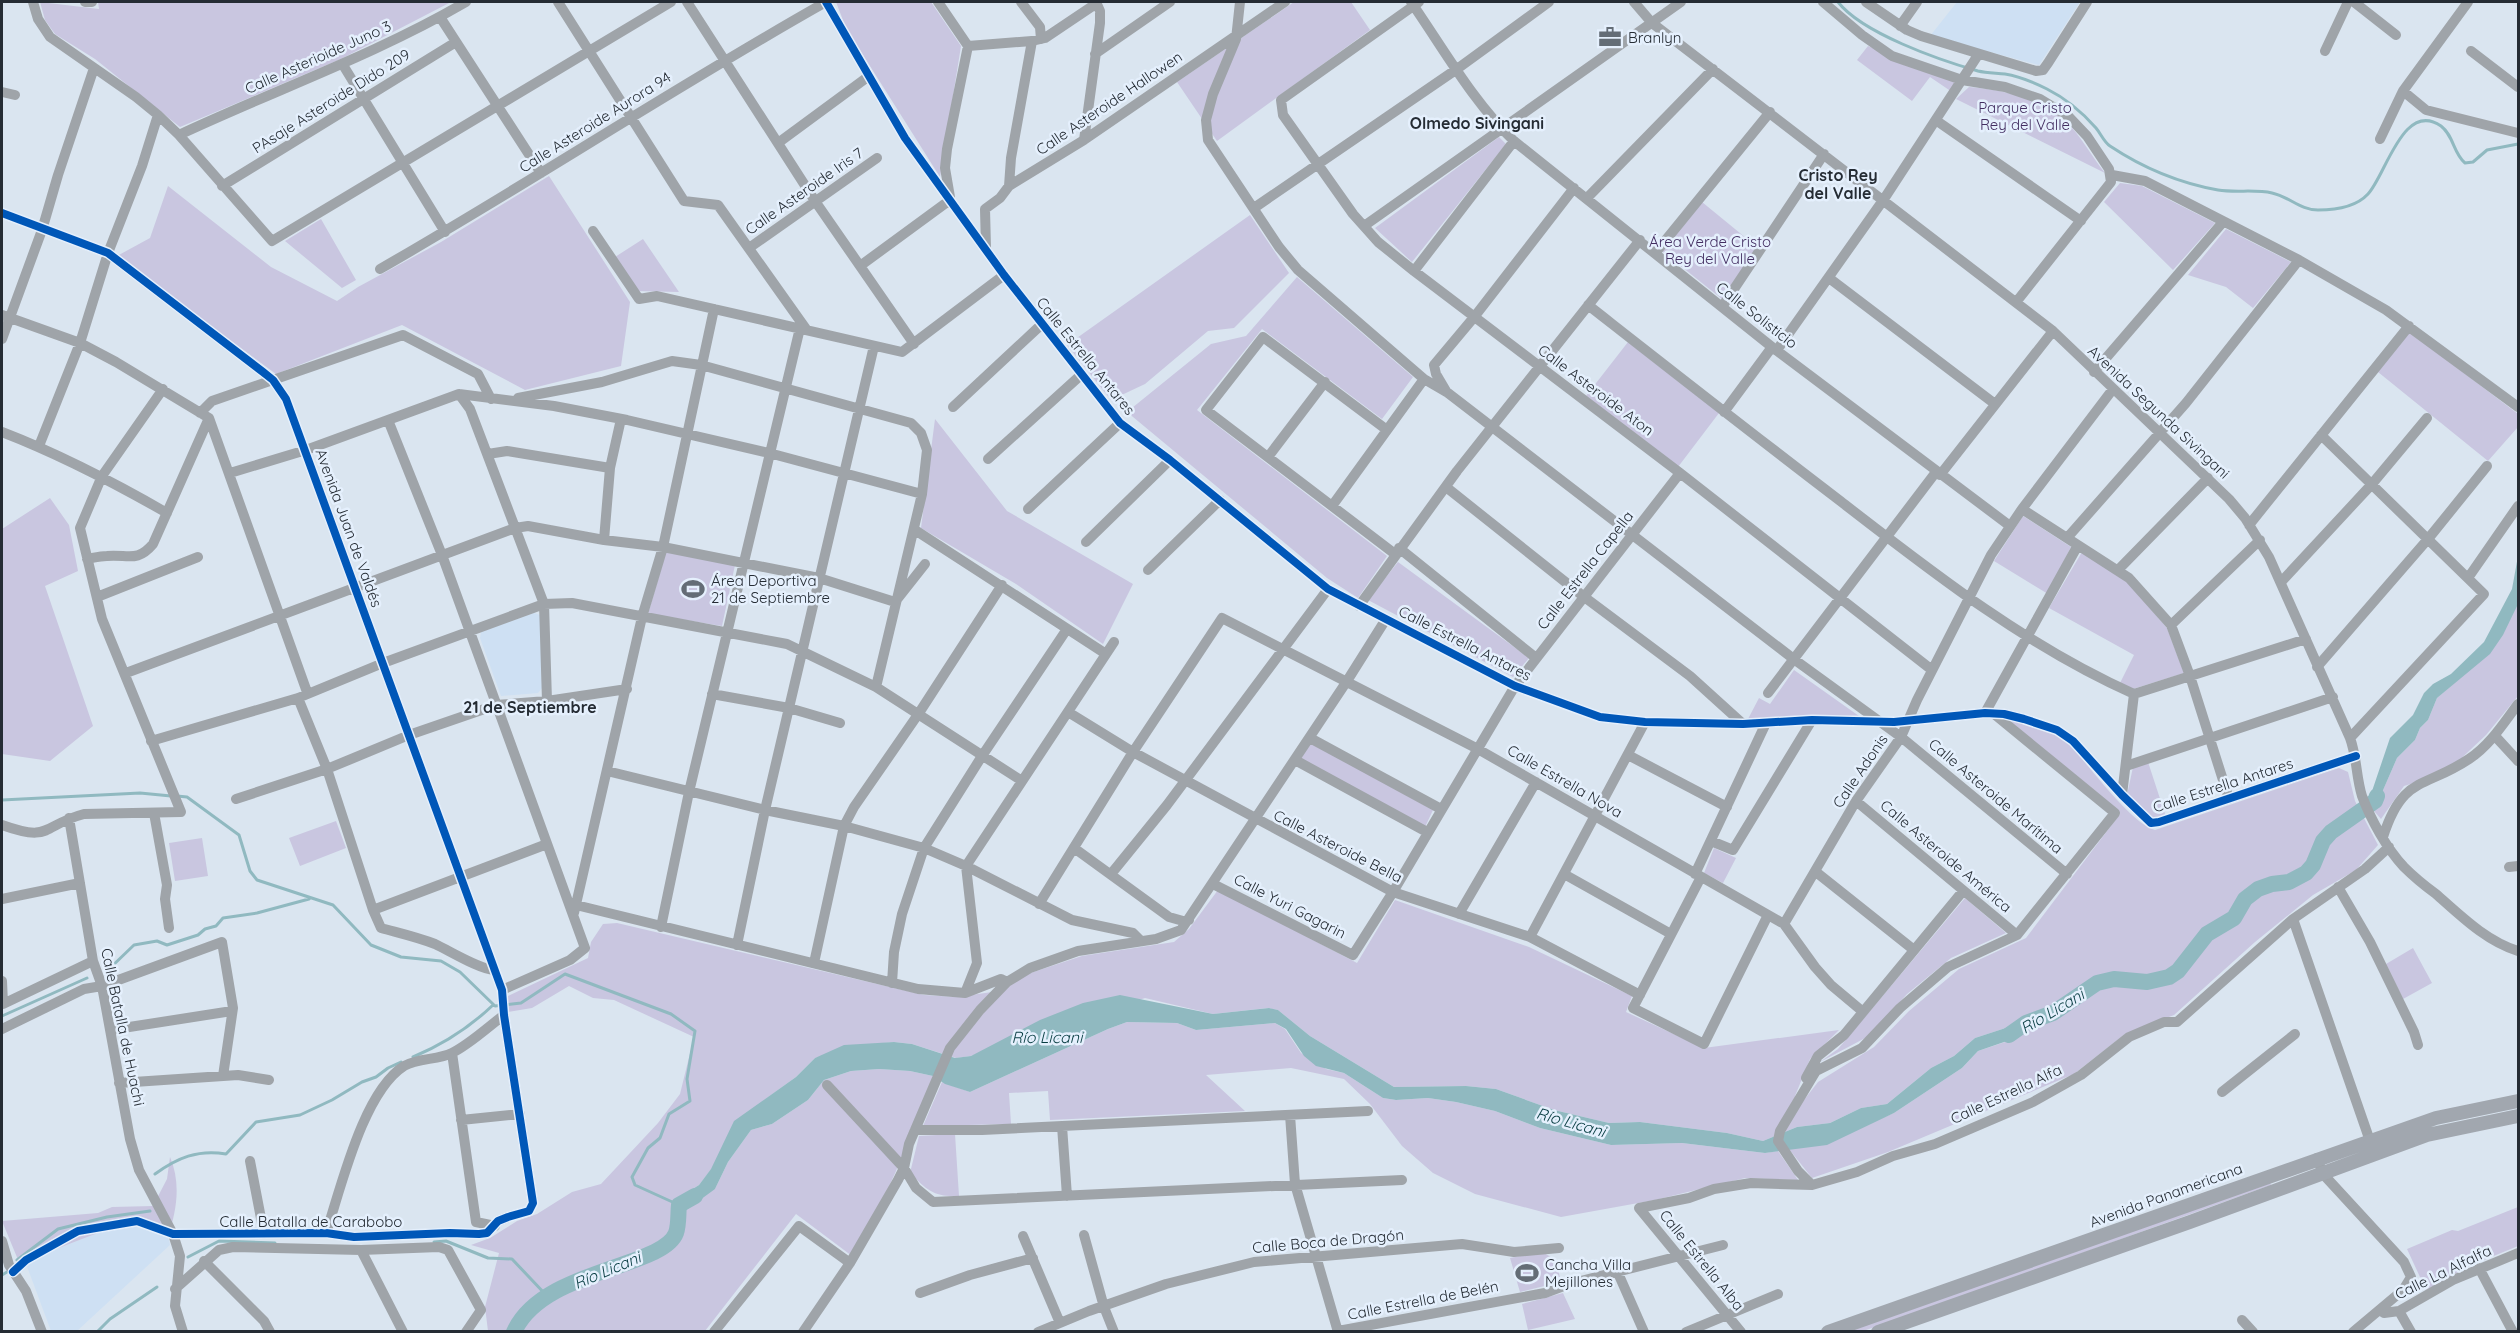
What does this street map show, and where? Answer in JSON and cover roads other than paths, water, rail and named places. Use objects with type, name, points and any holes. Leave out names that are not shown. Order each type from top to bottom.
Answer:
[{"type":"main road","name":"Avenida Panamericana","points":[[1828,1332],[2436,1118],[2518,1101]]},
{"type":"main road","points":[[1878,1332],[2427,1135],[2518,1116]]},
{"type":"street","points":[[33,2],[38,19],[50,37],[158,115],[179,135],[272,241],[671,2]]},
{"type":"street","points":[[85,2],[92,2]]},
{"type":"street","name":"Calle Asterioide Juno 3","points":[[179,135],[343,64],[466,2]]},
{"type":"street","points":[[558,2],[684,201],[718,205],[803,329]]},
{"type":"street","points":[[687,2],[815,201],[914,344]]},
{"type":"street","name":"Calle Asteroide Aurora 94","points":[[380,269],[446,231],[724,59],[826,2]]},
{"type":"street","name":"Calle Estrella Antares","points":[[826,2],[905,138],[987,248],[1004,275],[1120,423],[1170,460],[1328,589],[1515,686],[1600,717],[1645,722],[1743,724],[1812,720],[1909,720],[1989,713],[2004,714],[2044,725],[2065,735],[2121,795],[2151,823],[2356,756]]},
{"type":"street","points":[[860,266],[950,200],[945,168],[946,148],[968,46],[938,2]]},
{"type":"street","points":[[1009,186],[1011,158],[1040,27],[1021,2]]},
{"type":"street","points":[[968,46],[1037,40],[1073,21],[1097,2]]},
{"type":"street","points":[[1084,140],[1100,23],[1097,2]]},
{"type":"street","points":[[1095,54],[1170,2]]},
{"type":"street","points":[[1236,36],[1240,2]]},
{"type":"street","name":"Calle Asteroide Hallowen","points":[[987,248],[985,209],[1000,198],[1009,186],[1084,140],[1285,2]]},
{"type":"street","points":[[1254,208],[1457,69],[1549,2]]},
{"type":"street","name":"Avenida Segunda Sivingani","points":[[1634,2],[1652,23],[2053,331],[2208,478],[2260,540],[2282,581],[2317,667],[2350,738],[2356,756],[2358,779],[2363,798],[2389,847],[2405,868],[2462,917],[2491,939],[2518,951]]},
{"type":"street","points":[[1364,226],[1682,2]]},
{"type":"street","points":[[1823,2],[1862,35],[1892,56],[2040,99],[2068,116],[2087,136],[2112,175],[2111,182],[2017,302]]},
{"type":"street","points":[[1866,2],[1900,26],[1921,36],[2036,71],[2043,70],[2087,2]]},
{"type":"street","points":[[1900,26],[1917,2]]},
{"type":"street","points":[[2325,51],[2348,2]]},
{"type":"street","points":[[2354,2],[2396,35]]},
{"type":"street","points":[[2380,139],[2403,91],[2468,2]]},
{"type":"street","name":"Calle Solisticio","points":[[1414,3],[1457,69],[1502,129],[1515,141],[1775,349],[2010,526]]},
{"type":"street","name":"Calle Asteroide Aton","points":[[1414,3],[1281,100],[1283,115],[1364,226],[1378,242],[1414,271],[1680,473],[1932,670]]},
{"type":"street","points":[[440,17],[541,173]]},
{"type":"street","name":"Calle Asteroide Marítima","points":[[1236,36],[1233,49],[1213,94],[1206,130],[1208,140],[1279,247],[1298,270],[1424,379],[1448,393],[1794,660],[1901,737],[2067,874]]},
{"type":"street","name":"PAsaje Asteroide Dido 209","points":[[222,186],[456,42]]},
{"type":"street","points":[[2471,51],[2518,87]]},
{"type":"street","points":[[1724,412],[1830,278],[1978,55]]},
{"type":"street","points":[[343,64],[446,231]]},
{"type":"street","points":[[2,339],[5,316],[42,230],[94,68]]},
{"type":"street","points":[[1587,198],[1713,69]]},
{"type":"street","points":[[778,143],[869,76]]},
{"type":"street","points":[[2403,91],[2426,110],[2518,133]]},
{"type":"street","points":[[2,92],[15,95]]},
{"type":"street","points":[[1656,252],[1770,112]]},
{"type":"street","points":[[39,446],[80,343],[108,253],[142,166],[158,115]]},
{"type":"street","points":[[1937,120],[2081,221]]},
{"type":"street","points":[[1414,271],[1515,141]]},
{"type":"street","points":[[1722,307],[1824,154]]},
{"type":"street","name":"Calle Asteroide Iris 7","points":[[749,248],[876,158]]},
{"type":"street","points":[[2112,175],[2145,181],[2299,260],[2386,310],[2518,407]]},
{"type":"street","points":[[1448,393],[1436,374],[1434,365],[1574,188]]},
{"type":"street","name":"Avenida Juan de Valdés","points":[[2,213],[108,253],[273,380],[286,399],[502,990],[504,1015]]},
{"type":"street","points":[[2094,372],[2223,222]]},
{"type":"street","points":[[593,231],[639,299],[657,296],[902,352],[1004,275]]},
{"type":"street","points":[[1359,606],[1446,487],[1640,240]]},
{"type":"street","points":[[2067,538],[2186,404],[2299,260]]},
{"type":"street","points":[[1830,278],[1995,404]]},
{"type":"street","points":[[1588,305],[1968,598],[2027,637],[2134,694],[2306,639]]},
{"type":"street","points":[[575,909],[642,616],[663,547],[714,309]]},
{"type":"street","points":[[5,316],[80,343],[205,416],[230,472],[279,615],[302,695],[373,910],[381,927],[426,941],[461,956],[483,969],[494,970]]},
{"type":"street","points":[[953,407],[1042,324]]},
{"type":"street","points":[[2249,525],[2409,326]]},
{"type":"street","points":[[661,927],[689,792],[769,453],[803,329]]},
{"type":"street","points":[[1768,693],[1885,536],[2053,331]]},
{"type":"street","points":[[87,559],[139,556],[153,544],[212,401],[403,335],[478,374],[491,399]]},
{"type":"street","points":[[1387,430],[1326,382],[1263,337],[1206,410],[1332,506],[1397,551],[1536,658]]},
{"type":"street","points":[[737,945],[765,810],[874,346]]},
{"type":"street","points":[[509,400],[602,382],[672,361],[701,365],[911,423],[921,433],[927,450],[922,494],[876,687]]},
{"type":"street","points":[[987,459],[1082,374]]},
{"type":"street","points":[[1332,506],[1424,379]]},
{"type":"street","points":[[1268,457],[1326,382]]},
{"type":"street","points":[[2,825],[26,833],[42,834],[69,818],[84,814],[154,813],[179,807],[174,790],[151,741],[126,673],[102,619],[80,528],[102,476],[162,389]]},
{"type":"street","name":"Calle Adonis","points":[[1784,924],[1856,801],[1901,737],[1932,670],[1991,555],[2022,509],[2113,390]]},
{"type":"street","points":[[230,472],[306,450],[459,394],[621,419],[769,453],[922,494]]},
{"type":"street","points":[[459,394],[470,410],[488,454],[544,604],[547,701]]},
{"type":"street","points":[[2282,581],[2372,484],[2427,418]]},
{"type":"street","points":[[604,540],[610,468],[621,419]]},
{"type":"street","points":[[388,420],[442,555],[548,844],[575,909],[585,948],[570,960],[502,990]]},
{"type":"street","points":[[1029,509],[1120,423]]},
{"type":"street","points":[[2,432],[39,446],[102,476],[166,513]]},
{"type":"street","points":[[2321,435],[2484,594],[2350,738]]},
{"type":"street","points":[[488,454],[507,451],[610,468]]},
{"type":"street","points":[[1086,542],[1170,460]]},
{"type":"street","points":[[2317,667],[2428,539],[2487,466]]},
{"type":"street","name":"Calle Estrella Capella","points":[[1353,955],[1515,686],[1630,534],[1680,473]]},
{"type":"street","points":[[2118,570],[2208,478]]},
{"type":"street","points":[[1446,487],[1583,596],[1690,676],[1743,724]]},
{"type":"street","points":[[1148,570],[1220,500]]},
{"type":"street","points":[[2468,578],[2518,506]]},
{"type":"street","points":[[2022,509],[2129,578],[2171,625],[2190,676],[2229,799]]},
{"type":"street","points":[[126,673],[515,528],[528,526],[604,540],[663,547],[819,578],[895,602]]},
{"type":"street","points":[[915,530],[1106,654]]},
{"type":"street","points":[[2171,625],[2260,540]]},
{"type":"street","points":[[1812,1185],[1798,1171],[1778,1141],[1780,1131],[1816,1071],[1862,1048],[1900,1008],[1948,967],[2017,935],[2115,813],[1989,713],[2027,637],[2078,545]]},
{"type":"street","points":[[97,597],[198,557]]},
{"type":"street","points":[[895,602],[925,564]]},
{"type":"street","points":[[814,963],[844,826],[854,807],[919,713],[1002,585]]},
{"type":"street","points":[[1111,874],[1284,650],[1328,589]]},
{"type":"street","points":[[151,741],[302,695],[544,604],[572,603],[787,644],[876,687],[1022,781]]},
{"type":"street","name":"Calle Estrella Nova","points":[[1133,752],[1222,618],[1476,748],[1784,924],[1823,976],[1862,1011]]},
{"type":"street","points":[[803,1332],[850,1263],[904,1168],[915,1130],[950,1048],[980,1010],[1007,982],[1030,968],[1078,951],[1169,936],[1181,930],[1190,920],[1256,820],[1386,619]]},
{"type":"street","points":[[892,983],[894,952],[902,914],[924,848],[1067,629]]},
{"type":"street","points":[[965,993],[977,963],[966,866],[1114,642]]},
{"type":"street","points":[[236,798],[327,769],[409,735],[496,705],[547,701],[627,689]]},
{"type":"street","points":[[712,694],[789,708],[840,723]]},
{"type":"street","points":[[2121,795],[2134,694]]},
{"type":"street","points":[[2126,766],[2210,736],[2333,698]]},
{"type":"street","points":[[2383,837],[2395,806],[2408,792],[2418,783],[2470,759],[2495,736],[2518,704]]},
{"type":"street","name":"Calle Asteroide Bella","points":[[1068,712],[1133,752],[1393,892],[1530,937],[1640,995]]},
{"type":"street","points":[[1711,841],[1733,850],[1812,720]]},
{"type":"street","points":[[1530,937],[1645,722]]},
{"type":"street","points":[[1766,723],[1671,934],[1633,1008],[1704,1044],[1768,915]]},
{"type":"street","points":[[2495,736],[2518,761]]},
{"type":"street","points":[[1310,738],[1441,809]]},
{"type":"street","points":[[1039,904],[1133,752]]},
{"type":"street","points":[[1628,755],[1727,807]]},
{"type":"street","points":[[1295,760],[1427,832]]},
{"type":"street","points":[[607,771],[765,810],[844,826],[924,848],[966,866],[1072,920],[1133,933],[1141,941]]},
{"type":"street","points":[[1459,914],[1536,782]]},
{"type":"street","name":"Calle Asteroide América","points":[[1856,801],[2017,935]]},
{"type":"street","points":[[154,813],[167,885],[165,899],[169,928]]},
{"type":"street","name":"Calle Batalla de Huachi","points":[[69,818],[93,961],[102,986],[130,1139],[139,1170],[173,1234],[180,1256],[175,1288],[176,1306],[183,1332]]},
{"type":"street","points":[[373,910],[548,844]]},
{"type":"street","name":"Calle Estrella Alfa","points":[[1639,1208],[1689,1198],[1714,1189],[1751,1183],[1812,1185],[1857,1172],[1893,1156],[1935,1144],[2033,1102],[2081,1075],[2129,1037],[2164,1022],[2177,1022],[2293,919],[2365,869],[2389,847]]},
{"type":"street","points":[[1074,848],[1169,917],[1182,921],[1190,920]]},
{"type":"street","points":[[1816,872],[1914,950]]},
{"type":"street","points":[[1564,874],[1671,934]]},
{"type":"street","points":[[2,899],[80,882]]},
{"type":"street","name":"Calle Yuri Gagarin","points":[[1213,884],[1353,955]]},
{"type":"street","points":[[2338,887],[2370,942],[2414,1032],[2418,1045]]},
{"type":"street","points":[[1802,1093],[1808,1071],[1818,1056],[1844,1035],[1963,891]]},
{"type":"street","points":[[575,909],[661,927],[918,989],[965,993],[1001,979],[1007,982]]},
{"type":"street","points":[[2293,919],[2370,1141]]},
{"type":"street","points":[[2,1029],[84,989],[102,986],[222,942],[232,1011],[223,1076]]},
{"type":"street","points":[[2,981],[3,1004],[93,961]]},
{"type":"street","points":[[110,1030],[232,1011]]},
{"type":"street","points":[[326,1233],[353,1147],[379,1090],[407,1065],[452,1053],[504,1015]]},
{"type":"street","name":"Calle Batalla de Carabobo","points":[[13,1272],[26,1260],[78,1232],[137,1221],[173,1234],[326,1233],[354,1237],[479,1234],[487,1233],[498,1221],[530,1211],[532,1208],[520,1114],[504,1015]]},
{"type":"street","points":[[2222,1092],[2295,1034]]},
{"type":"street","points":[[452,1053],[476,1222],[495,1226]]},
{"type":"street","points":[[119,1083],[238,1075],[269,1080]]},
{"type":"street","points":[[827,1085],[904,1168],[916,1188],[933,1202],[1402,1180]]},
{"type":"street","points":[[915,1130],[982,1130],[1368,1111]]},
{"type":"street","points":[[461,1120],[520,1114]]},
{"type":"street","points":[[1290,1115],[1295,1184],[1338,1331]]},
{"type":"street","points":[[1062,1126],[1067,1196]]},
{"type":"street","points":[[2317,1158],[2323,1174]]},
{"type":"street","points":[[250,1161],[264,1234]]},
{"type":"street","points":[[2283,1170],[2289,1186]]},
{"type":"street","name":"Calle La Alfalfa","points":[[2323,1174],[2404,1262],[2411,1277],[2403,1290],[2353,1332]]},
{"type":"street","name":"Calle Estrella Alba","points":[[1639,1208],[1741,1332]]},
{"type":"street","points":[[714,1332],[799,1226],[850,1263]]},
{"type":"street","points":[[1084,1235],[1104,1307],[1114,1332]]},
{"type":"street","points":[[1023,1236],[1060,1323]]},
{"type":"street","points":[[2,1241],[9,1265],[26,1291],[42,1332]]},
{"type":"street","name":"Calle Boca de Dragón","points":[[1038,1332],[1166,1284],[1221,1269],[1271,1259],[1315,1258],[1462,1244],[1514,1252],[1559,1248]]},
{"type":"street","name":"Calle Estrella de Belén","points":[[1338,1331],[1545,1293],[1569,1284],[1723,1245]]},
{"type":"street","name":"Calle Batalla de Carabobo","points":[[175,1288],[219,1250],[233,1247],[362,1250],[439,1247],[448,1250],[481,1310],[466,1332]]},
{"type":"street","points":[[362,1250],[403,1332]]},
{"type":"street","name":"Calle La Alfalfa","points":[[2380,1310],[2384,1313],[2399,1311],[2479,1268],[2518,1253]]},
{"type":"street","points":[[920,1293],[970,1275],[1033,1258]]},
{"type":"street","points":[[204,1262],[264,1321],[270,1332]]},
{"type":"street","points":[[2479,1268],[2513,1332]]},
{"type":"street","points":[[1618,1273],[1644,1332]]},
{"type":"street","points":[[1686,1332],[1778,1294]]},
{"type":"street","points":[[2399,1311],[2411,1332]]},
{"type":"street","points":[[2242,1320],[2253,1332]]},
{"type":"water","points":[[2518,556],[2518,604],[2503,635],[2490,654],[2437,698],[2428,720],[2420,728],[2415,740],[2397,758],[2374,811],[2369,800],[2390,738],[2413,715],[2424,693],[2433,684],[2451,674],[2484,642],[2512,589]]},
{"type":"water","name":"Río Licani","points":[[1120,995],[1213,1014],[1269,1008],[1278,1010],[1310,1036],[1394,1087],[1466,1086],[1496,1089],[1554,1110],[1609,1123],[1640,1122],[1727,1133],[1763,1141],[1797,1127],[1830,1123],[1861,1108],[1887,1104],[1931,1068],[1954,1056],[1975,1038],[2024,1022],[2032,1025],[2007,1041],[1978,1051],[1962,1068],[1894,1113],[1827,1145],[1765,1153],[1682,1143],[1611,1145],[1540,1128],[1495,1111],[1456,1102],[1428,1098],[1396,1100],[1383,1098],[1344,1073],[1316,1066],[1304,1056],[1286,1029],[1275,1023],[1196,1030],[1177,1023],[1127,1022],[970,1092],[945,1084],[933,1076],[910,1071],[879,1069],[851,1071],[824,1080],[808,1100],[772,1124],[751,1130],[728,1162],[715,1189],[678,1216],[680,1197],[699,1185],[711,1169],[734,1121],[796,1077],[815,1058],[844,1045],[894,1042],[912,1044],[955,1058],[971,1056],[1040,1020],[1083,1003]]},
{"type":"waterway","points":[[1838,2],[1849,13],[1883,35],[1923,53],[1981,72],[2015,76],[2047,89],[2080,111],[2104,140],[2123,154],[2162,174],[2204,187],[2225,191],[2266,192],[2306,208],[2331,209],[2351,205],[2368,194],[2397,143],[2416,123],[2428,121],[2441,126],[2449,135],[2465,163],[2473,162],[2487,150],[2518,144]]},
{"type":"waterway","points":[[2,800],[140,793],[171,796]]},
{"type":"waterway","points":[[177,796],[187,797],[239,835],[250,871],[257,880],[333,905],[371,945],[401,957],[441,961],[460,972],[495,1006],[521,1003],[565,974],[671,1014],[695,1031],[687,1079],[690,1101],[669,1114],[660,1138],[648,1148],[632,1177],[635,1185],[679,1205]]},
{"type":"waterway","name":"Río Licani","points":[[2009,1035],[2026,1023],[2053,1013],[2097,983],[2114,979],[2147,982],[2169,977],[2178,971],[2207,934],[2234,918],[2245,899],[2258,889],[2289,882],[2306,873],[2313,865],[2323,841],[2331,832],[2375,801],[2377,796]]},
{"type":"waterway","points":[[108,970],[134,945],[157,941],[167,945],[198,935],[205,929],[216,926],[223,918],[257,913],[309,899]]},
{"type":"waterway","points":[[2,1016],[87,978]]},
{"type":"waterway","points":[[413,1057],[456,1035],[493,1005]]},
{"type":"waterway","points":[[155,1174],[171,1163],[188,1156],[206,1153],[226,1154],[256,1122],[300,1115],[401,1062]]},
{"type":"waterway","name":"Río Licani","points":[[514,1332],[528,1311],[549,1295],[574,1282],[649,1254],[666,1245],[676,1233],[679,1205],[695,1196]]},
{"type":"waterway","points":[[17,1260],[58,1229],[107,1217],[150,1211]]},
{"type":"waterway","points":[[188,1257],[219,1241],[275,1243]]},
{"type":"waterway","points":[[434,1242],[446,1241],[488,1258],[512,1259],[547,1296]]},
{"type":"waterway","points":[[2,1275],[7,1272]]},
{"type":"waterway","points":[[97,1332],[110,1319],[157,1287]]},
{"type":"place","name":"Branlyn","points":[[1610,37]]},
{"type":"place","name":"Área Deportiva 21 de Septiembre","points":[[693,589]]},
{"type":"place","name":"Cancha Villa Mejillones","points":[[1527,1273]]},
{"type":"district","name":"Olmedo Sivingani","points":[[1477,123]]},
{"type":"district","name":"Cristo Rey del Valle","points":[[1838,184]]},
{"type":"district","name":"21 de Septiembre","points":[[530,707]]},
{"type":"park label","name":"Parque Cristo Rey del Valle","points":[[2025,116]]},
{"type":"park label","name":"Área Verde Cristo Rey del Valle","points":[[1710,250]]}]
